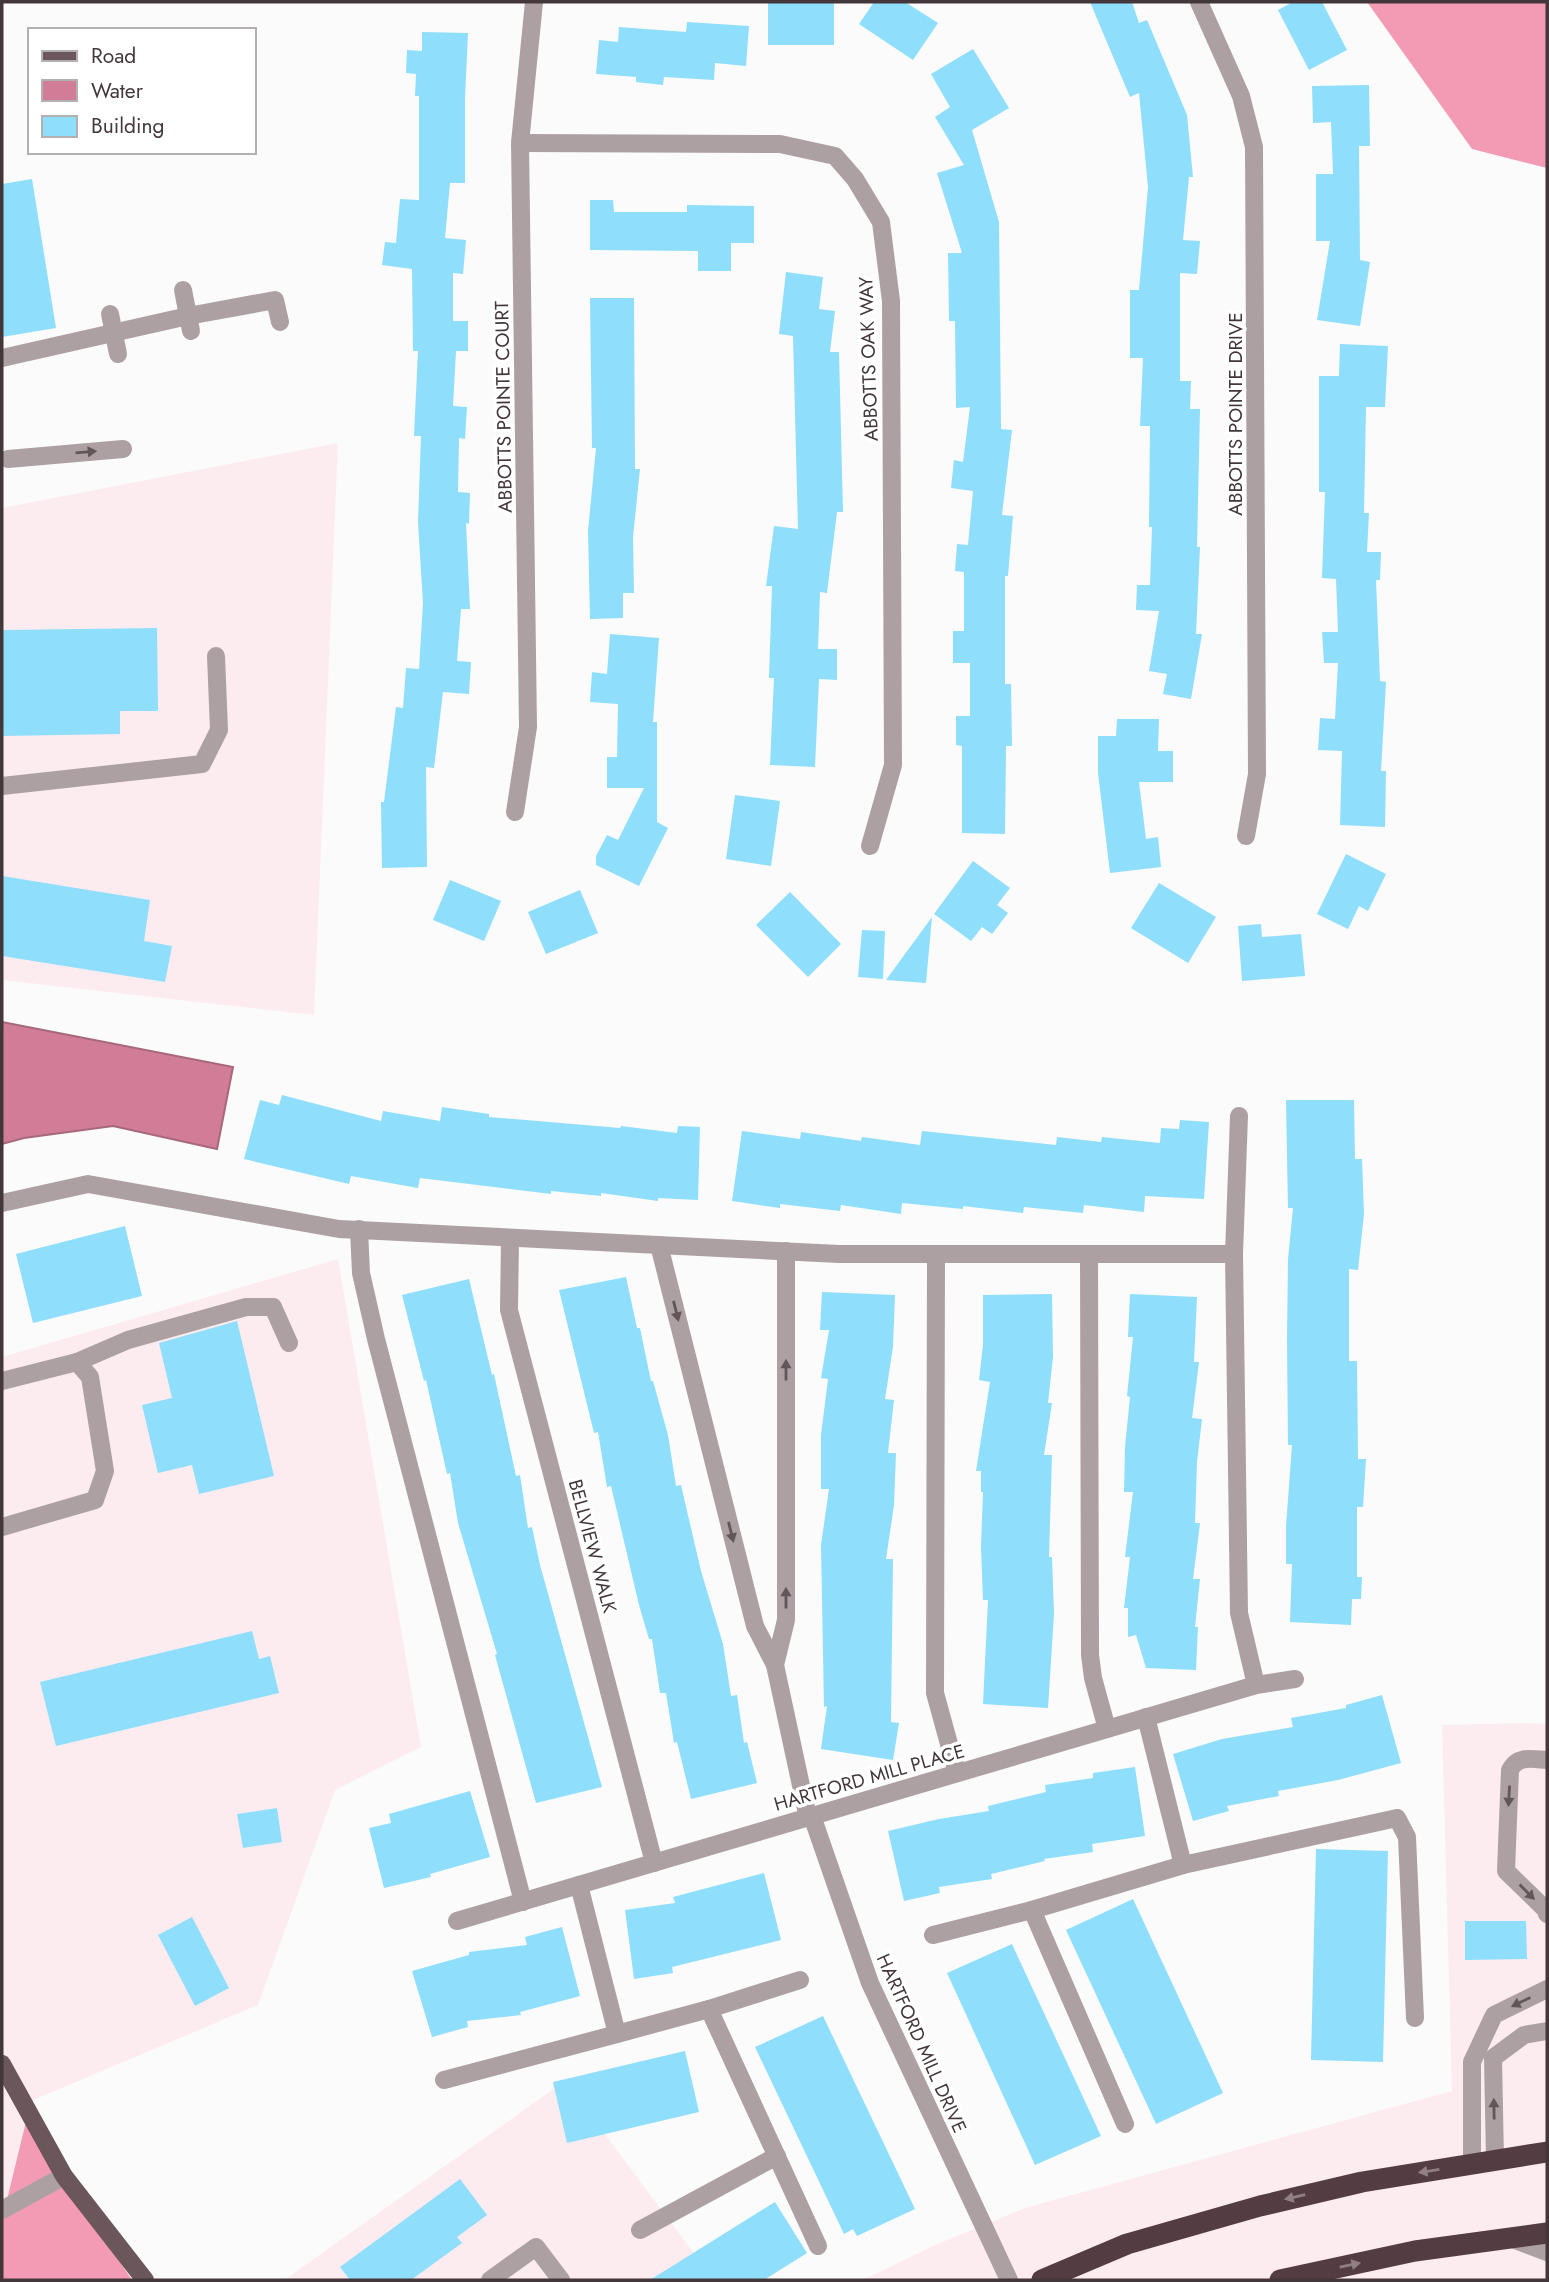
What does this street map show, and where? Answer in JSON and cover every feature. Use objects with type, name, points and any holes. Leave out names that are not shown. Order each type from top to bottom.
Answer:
[{"type":"highway","points":[[1042,2280],[1127,2244],[1260,2206],[1362,2182],[1547,2152]]},
{"type":"highway","points":[[1282,2280],[1415,2251],[1547,2233]]},
{"type":"main road","points":[[2,2064],[64,2176],[145,2280]]},
{"type":"street","name":"ABBOTTS POINTE COURT","points":[[515,812],[528,727],[520,143],[534,2]]},
{"type":"street","name":"ABBOTTS POINTE DRIVE","points":[[1199,2],[1241,96],[1254,147],[1257,774],[1246,836]]},
{"type":"street","name":"ABBOTTS OAK WAY","points":[[520,143],[780,144],[835,156],[855,178],[881,222],[891,301],[893,765],[870,846]]},
{"type":"street","points":[[183,290],[189,323]]},
{"type":"street","points":[[2,358],[112,323],[189,323],[275,300],[280,322]]},
{"type":"street","points":[[112,323],[118,354]]},
{"type":"street","points":[[8,459],[123,449]]},
{"type":"street","points":[[2,786],[202,764],[219,730],[216,656]]},
{"type":"street","points":[[1239,1116],[1234,1254],[1239,1612],[1256,1685]]},
{"type":"street","points":[[2,1203],[88,1184],[338,1228],[839,1254],[1234,1254]]},
{"type":"street","points":[[359,1229],[361,1273],[376,1339],[523,1902]]},
{"type":"street","name":"BELLVIEW WALK","points":[[510,1238],[509,1310],[654,1863]]},
{"type":"street","points":[[659,1245],[755,1626],[775,1664]]},
{"type":"street","points":[[775,1664],[786,1620],[786,1251]]},
{"type":"street","points":[[936,1254],[935,1693],[957,1773]]},
{"type":"street","points":[[1089,1254],[1090,1655],[1093,1678],[1107,1729]]},
{"type":"street","points":[[2,1381],[77,1362],[128,1340],[246,1307],[273,1307],[289,1343]]},
{"type":"street","points":[[2,1527],[95,1500],[104,1471],[90,1377],[77,1362]]},
{"type":"street","name":"HARTFORD MILL DRIVE","points":[[775,1664],[810,1817],[870,1983],[1009,2280]]},
{"type":"street","name":"HARTFORD MILL PLACE","points":[[457,1922],[1256,1685],[1295,1679]]},
{"type":"street","points":[[1146,1717],[1182,1866]]},
{"type":"street","points":[[1547,1760],[1520,1759],[1514,1762],[1510,1770],[1506,1871],[1547,1914]]},
{"type":"street","points":[[933,1935],[1032,1910],[1182,1866],[1397,1818],[1407,1837],[1415,2018]]},
{"type":"street","points":[[579,1885],[617,2034]]},
{"type":"street","points":[[1032,1910],[1125,2124]]},
{"type":"street","points":[[444,2080],[709,2009],[800,1980]]},
{"type":"street","points":[[1472,2164],[1472,2062],[1494,2015],[1547,1989]]},
{"type":"street","points":[[709,2009],[818,2246]]},
{"type":"street","points":[[1495,2160],[1493,2058],[1524,2035],[1547,2031]]},
{"type":"street","points":[[640,2230],[777,2156]]},
{"type":"street","points":[[2,2210],[64,2176]]},
{"type":"street","points":[[1510,2238],[1547,2252]]},
{"type":"street","points":[[490,2280],[511,2274],[536,2247],[561,2280]]},
{"type":"shaded area","points":[[1367,2],[1547,2],[1547,168],[1472,149]]},
{"type":"shaded area","points":[[338,443],[314,1015],[2,980],[2,508]]},
{"type":"shaded area","points":[[338,1259],[421,1747],[335,1790],[258,2005],[31,2101],[2,2220],[2,1357]]},
{"type":"shaded area","points":[[1547,1724],[1547,2280],[863,2280],[935,2245],[1025,2208],[1452,2091],[1442,1725]]},
{"type":"shaded area","points":[[565,2081],[714,2280],[284,2280]]},
{"type":"shaded area","points":[[31,2101],[132,2280],[2,2280],[2,2220]]},
{"type":"water","points":[[2,1022],[233,1067],[217,1149],[113,1126],[24,1138],[2,1144]]},
{"type":"building","points":[[768,2],[834,2],[834,45],[768,45]]},
{"type":"building","points":[[874,2],[905,2],[938,23],[913,60],[859,24]]},
{"type":"building","points":[[1090,2],[1132,2],[1139,23],[1147,20],[1187,115],[1193,177],[1189,177],[1183,240],[1200,241],[1197,274],[1180,273],[1180,381],[1191,381],[1190,409],[1200,409],[1197,547],[1200,547],[1196,634],[1202,634],[1191,699],[1163,694],[1167,674],[1149,671],[1159,611],[1136,610],[1137,585],[1150,585],[1152,527],[1149,527],[1150,426],[1140,426],[1143,358],[1130,358],[1130,290],[1139,290],[1148,187],[1139,93],[1130,97]]},
{"type":"building","points":[[1293,2],[1322,2],[1347,50],[1309,70],[1278,10]]},
{"type":"building","points":[[687,22],[749,26],[746,66],[715,63],[714,80],[664,77],[663,85],[636,82],[636,77],[596,74],[599,40],[618,42],[619,27],[686,32]]},
{"type":"building","points":[[422,32],[468,33],[465,183],[450,183],[445,238],[466,240],[463,274],[453,273],[453,321],[468,321],[468,351],[456,351],[453,406],[467,407],[465,439],[459,438],[458,492],[470,493],[469,524],[466,523],[470,609],[461,609],[457,661],[471,662],[469,694],[443,692],[434,768],[426,767],[427,867],[382,868],[381,802],[384,802],[396,707],[403,708],[406,668],[419,669],[423,603],[418,522],[421,436],[414,436],[418,351],[413,351],[412,269],[382,265],[385,242],[396,243],[400,199],[419,200],[419,96],[415,96],[416,74],[406,73],[407,50],[422,51]]},
{"type":"building","points":[[973,49],[1009,108],[972,130],[999,222],[1001,429],[1012,430],[1002,515],[1013,516],[1008,576],[1005,576],[1005,684],[1011,684],[1012,746],[1006,746],[1005,834],[962,833],[962,746],[956,745],[956,716],[970,716],[970,663],[953,663],[953,631],[964,631],[964,572],[955,571],[957,544],[968,545],[973,491],[951,488],[954,460],[963,462],[970,407],[956,408],[955,321],[949,321],[948,253],[962,253],[937,173],[964,165],[935,117],[950,107],[931,74]]},
{"type":"building","points":[[1369,85],[1370,146],[1359,146],[1360,260],[1370,262],[1360,326],[1317,320],[1330,241],[1316,241],[1316,174],[1333,174],[1331,122],[1313,123],[1312,86]]},
{"type":"building","points":[[32,179],[56,328],[2,337],[2,184]]},
{"type":"building","points":[[590,200],[613,200],[614,212],[687,212],[687,205],[754,206],[754,243],[731,243],[731,271],[698,271],[698,251],[590,250]]},
{"type":"building","points":[[786,272],[823,277],[819,309],[835,311],[830,352],[839,352],[843,512],[837,512],[827,593],[820,592],[818,649],[837,649],[837,680],[819,679],[815,767],[770,765],[774,678],[769,678],[772,586],[766,586],[774,526],[798,529],[793,336],[779,334]]},
{"type":"building","points":[[590,298],[634,298],[635,469],[640,469],[633,537],[634,593],[623,593],[623,618],[590,619],[588,531],[596,448],[592,448]]},
{"type":"building","points":[[1340,344],[1388,346],[1385,407],[1366,407],[1364,513],[1369,513],[1367,552],[1381,552],[1380,580],[1376,580],[1380,681],[1386,682],[1381,771],[1386,771],[1385,827],[1340,825],[1342,751],[1318,750],[1320,718],[1335,719],[1338,663],[1324,663],[1322,632],[1338,632],[1336,579],[1322,578],[1325,492],[1319,492],[1319,376],[1339,376]]},
{"type":"building","points":[[157,628],[158,711],[120,711],[120,734],[2,736],[2,630]]},
{"type":"building","points":[[610,634],[659,638],[653,722],[657,722],[657,822],[668,828],[639,886],[596,865],[596,856],[607,835],[618,840],[644,788],[607,788],[607,757],[617,757],[618,704],[590,702],[592,672],[607,674]]},
{"type":"building","points":[[1117,719],[1159,719],[1158,751],[1173,751],[1173,782],[1139,782],[1146,839],[1158,837],[1161,867],[1110,873],[1098,773],[1098,736],[1116,736]]},
{"type":"building","points":[[735,795],[780,801],[771,866],[726,859]]},
{"type":"building","points":[[1346,854],[1386,874],[1368,911],[1359,906],[1348,929],[1317,914]]},
{"type":"building","points":[[973,861],[1010,888],[997,905],[1008,913],[992,934],[982,927],[971,941],[934,914]]},
{"type":"building","points":[[2,876],[150,900],[144,941],[172,946],[165,982],[2,956]]},
{"type":"building","points":[[450,880],[501,901],[484,941],[433,920]]},
{"type":"building","points":[[1159,883],[1216,917],[1188,963],[1131,928]]},
{"type":"building","points":[[580,890],[598,933],[546,954],[528,912]]},
{"type":"building","points":[[790,892],[841,944],[808,977],[756,925]]},
{"type":"building","points":[[932,917],[926,983],[886,980]]},
{"type":"building","points":[[1261,924],[1262,937],[1301,934],[1305,976],[1242,981],[1238,926]]},
{"type":"building","points":[[862,930],[885,931],[883,979],[858,977]]},
{"type":"building","points":[[282,1095],[381,1121],[383,1111],[440,1121],[442,1107],[489,1114],[489,1117],[621,1126],[677,1133],[678,1126],[700,1127],[698,1200],[658,1198],[658,1201],[601,1193],[601,1196],[551,1191],[551,1194],[420,1178],[418,1188],[351,1176],[349,1184],[244,1159],[260,1100],[279,1105]]},
{"type":"building","points":[[1286,1100],[1354,1100],[1355,1159],[1362,1159],[1364,1214],[1358,1270],[1349,1269],[1349,1361],[1357,1361],[1358,1459],[1366,1459],[1363,1507],[1357,1507],[1357,1577],[1362,1577],[1361,1599],[1352,1599],[1351,1625],[1290,1622],[1292,1564],[1286,1564],[1286,1526],[1292,1445],[1288,1445],[1287,1338],[1288,1259],[1293,1208],[1288,1208]]},
{"type":"building","points":[[1180,1120],[1209,1122],[1204,1199],[1145,1196],[1144,1212],[1084,1205],[1083,1213],[1024,1207],[1023,1213],[902,1203],[901,1214],[841,1205],[840,1211],[780,1204],[780,1208],[732,1201],[742,1131],[800,1139],[801,1132],[861,1141],[862,1137],[920,1145],[922,1131],[1056,1145],[1057,1137],[1101,1142],[1102,1137],[1160,1143],[1161,1128],[1179,1129]]},
{"type":"building","points":[[125,1226],[142,1296],[33,1323],[16,1254]]},
{"type":"building","points":[[626,1277],[651,1381],[668,1435],[676,1486],[681,1485],[701,1571],[723,1644],[731,1696],[737,1695],[744,1743],[747,1742],[757,1783],[691,1799],[677,1742],[674,1743],[666,1693],[660,1693],[652,1639],[649,1639],[639,1605],[611,1486],[607,1487],[598,1432],[594,1433],[559,1290]]},
{"type":"building","points":[[469,1279],[492,1375],[494,1374],[516,1476],[520,1475],[528,1528],[532,1527],[540,1565],[602,1787],[536,1803],[495,1655],[497,1654],[458,1523],[450,1473],[447,1474],[426,1380],[424,1381],[402,1295]]},
{"type":"building","points":[[822,1292],[895,1295],[893,1347],[885,1399],[894,1400],[888,1453],[896,1453],[894,1505],[886,1559],[893,1559],[891,1722],[899,1723],[893,1760],[821,1749],[827,1706],[824,1707],[821,1545],[829,1489],[821,1489],[821,1435],[828,1379],[821,1378],[829,1330],[820,1330]]},
{"type":"building","points":[[1052,1294],[1053,1357],[1048,1403],[1052,1403],[1044,1455],[1052,1455],[1049,1557],[1052,1557],[1054,1614],[1048,1708],[983,1704],[988,1600],[983,1600],[983,1492],[981,1471],[976,1471],[990,1382],[979,1380],[983,1345],[983,1295]]},
{"type":"building","points":[[1130,1294],[1197,1297],[1194,1362],[1199,1362],[1192,1418],[1202,1419],[1197,1462],[1195,1523],[1200,1523],[1193,1579],[1200,1579],[1195,1627],[1198,1627],[1196,1670],[1146,1668],[1136,1635],[1128,1637],[1128,1608],[1124,1608],[1130,1557],[1125,1557],[1133,1492],[1124,1492],[1130,1397],[1127,1396],[1133,1337],[1128,1337]]},
{"type":"building","points":[[237,1321],[274,1476],[199,1494],[192,1465],[158,1473],[142,1405],[172,1398],[159,1343]]},
{"type":"building","points":[[252,1631],[259,1659],[270,1656],[279,1693],[56,1746],[40,1682]]},
{"type":"building","points":[[1382,1695],[1401,1763],[1338,1780],[1278,1791],[1279,1796],[1227,1806],[1229,1811],[1193,1821],[1173,1754],[1222,1739],[1293,1727],[1291,1718],[1346,1708],[1346,1705]]},
{"type":"building","points":[[1135,1767],[1145,1836],[1092,1844],[1093,1852],[1044,1859],[1045,1861],[991,1874],[992,1879],[939,1887],[940,1893],[904,1901],[888,1831],[989,1811],[988,1806],[1046,1792],[1045,1785],[1093,1778],[1093,1773]]},
{"type":"building","points":[[470,1791],[490,1857],[430,1874],[431,1877],[384,1888],[369,1828],[391,1823],[389,1814]]},
{"type":"building","points":[[277,1808],[282,1842],[243,1848],[237,1814]]},
{"type":"building","points":[[1316,1849],[1388,1851],[1383,2062],[1311,2060]]},
{"type":"building","points":[[764,1873],[781,1940],[672,1967],[673,1973],[634,1979],[625,1910],[675,1903],[673,1897]]},
{"type":"building","points":[[1133,1899],[1223,2093],[1156,2124],[1066,1930]]},
{"type":"building","points":[[192,1917],[229,1988],[195,2006],[158,1935]]},
{"type":"building","points":[[1465,1921],[1526,1921],[1527,1959],[1465,1960]]},
{"type":"building","points":[[562,1927],[580,1996],[520,2012],[521,2015],[467,2021],[468,2027],[432,2037],[412,1971],[469,1955],[469,1952],[527,1945],[525,1937]]},
{"type":"building","points":[[1012,1944],[1101,2136],[1035,2165],[947,1973]]},
{"type":"building","points":[[823,2016],[915,2209],[857,2236],[853,2229],[844,2234],[755,2047]]},
{"type":"building","points":[[685,2051],[699,2112],[567,2143],[553,2082]]},
{"type":"building","points":[[460,2179],[487,2215],[457,2237],[462,2243],[411,2280],[350,2280],[340,2267]]},
{"type":"building","points":[[775,2202],[807,2253],[764,2280],[650,2280]]}]
